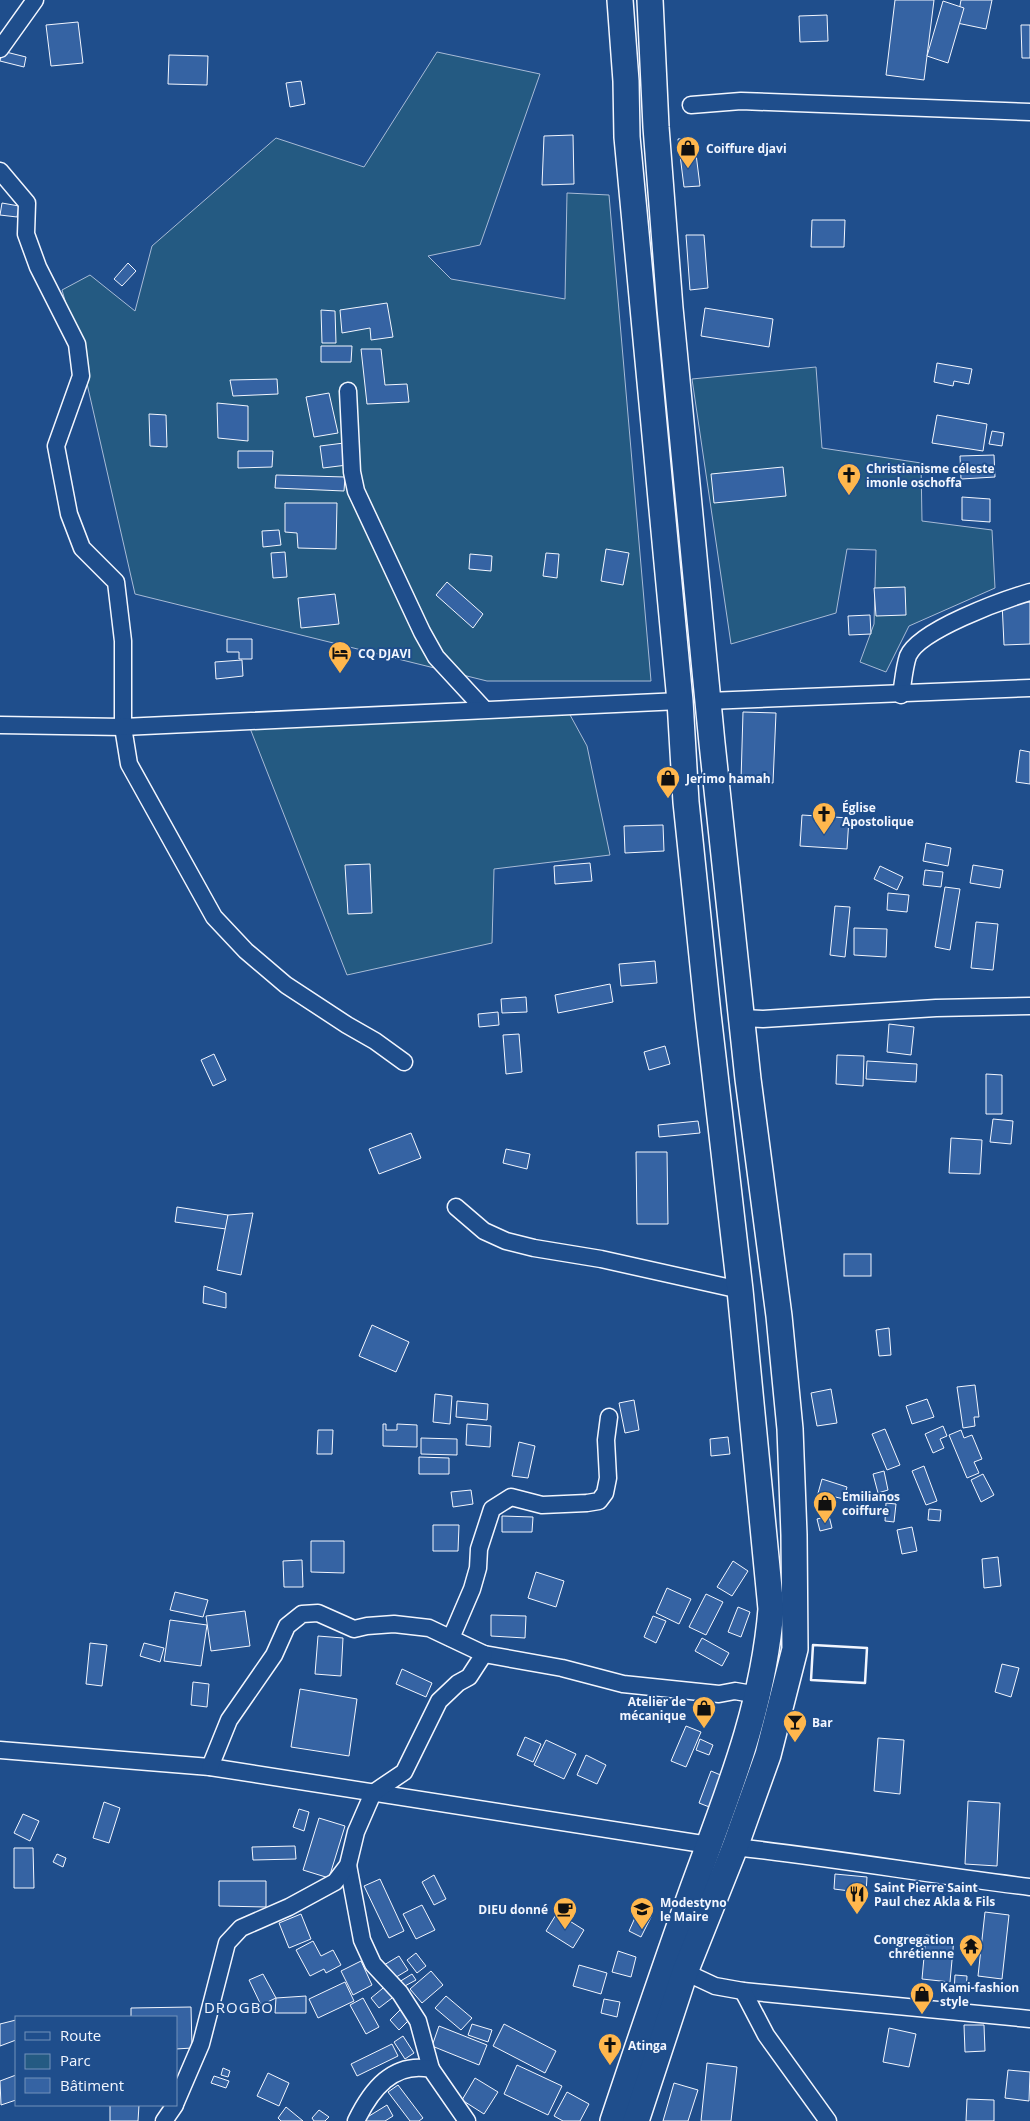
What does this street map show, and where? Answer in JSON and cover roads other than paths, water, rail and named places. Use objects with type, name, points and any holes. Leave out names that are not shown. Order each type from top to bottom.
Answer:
[{"type":"main road","points":[[613,2121],[663,1972],[741,1759],[758,1695],[768,1644],[771,1609],[740,1290],[686,802],[680,701],[627,137],[626,81],[620,0]]},
{"type":"main road","points":[[636,2121],[685,1972],[735,1847],[768,1755],[795,1648],[794,1535],[790,1429],[779,1316],[742,1018],[708,701],[670,308],[656,127],[650,0]]},
{"type":"street","points":[[0,49],[35,0]]},
{"type":"street","points":[[691,105],[740,101],[1030,112]]},
{"type":"street","points":[[0,171],[27,203],[26,234],[38,267],[77,344],[81,376],[56,446],[69,514],[82,548],[116,582],[123,640],[123,727],[129,764],[214,918],[246,951],[286,985],[347,1026],[375,1041],[404,1062]]},
{"type":"street","points":[[348,391],[352,472],[356,491],[422,632],[436,657],[484,709]]},
{"type":"street","points":[[901,695],[909,655],[926,637],[1002,600],[1030,592]]},
{"type":"street","points":[[708,701],[901,695],[1030,688]]},
{"type":"street","points":[[0,725],[123,727],[680,701]]},
{"type":"street","points":[[742,1018],[763,1020],[936,1008],[1030,1006]]},
{"type":"street","points":[[456,1208],[484,1231],[506,1241],[534,1248],[600,1259],[740,1290]]},
{"type":"street","points":[[451,1638],[472,1589],[478,1568],[479,1549],[492,1509],[511,1497],[542,1505],[587,1503],[599,1500],[605,1493],[608,1478],[606,1440],[609,1417]]},
{"type":"street","points":[[210,1767],[229,1720],[274,1655],[287,1626],[302,1614],[318,1613],[354,1629],[394,1624],[429,1628],[484,1654],[562,1668],[623,1684],[719,1694],[735,1691],[758,1695]]},
{"type":"street","points":[[178,2096],[201,2044],[227,1943],[241,1928],[289,1907],[335,1882],[348,1865],[356,1832],[372,1793],[404,1772],[440,1701],[458,1683],[469,1676],[484,1654]]},
{"type":"street","points":[[0,1750],[210,1767],[553,1819],[709,1845]]},
{"type":"street","points":[[735,1847],[1030,1887]]},
{"type":"street","points":[[348,1865],[362,1940],[373,1964],[400,1993],[418,2021],[430,2069],[467,2121]]},
{"type":"street","points":[[685,1972],[715,1986],[743,1991],[1030,2019]]},
{"type":"street","points":[[743,1991],[766,2035],[828,2121]]},
{"type":"street","points":[[356,2121],[363,2106],[387,2077],[416,2066],[430,2069]]},
{"type":"street","points":[[164,2121],[173,2106]]},
{"type":"place","name":"Coiffure djavi","points":[[688,169]]},
{"type":"place","name":"Christianisme céleste imonle oschoffa","points":[[849,496]]},
{"type":"place","name":"CQ DJAVI","points":[[340,674]]},
{"type":"place","name":"Jerimo hamah","points":[[668,799]]},
{"type":"place","name":"Église Apostolique","points":[[824,835]]},
{"type":"place","name":"Emilianos coiffure","points":[[825,1524]]},
{"type":"place","name":"Atelier de mécanique","points":[[704,1729]]},
{"type":"place","name":"Bar","points":[[795,1743]]},
{"type":"place","name":"Saint Pierre Saint Paul chez Akla & Fils","points":[[857,1915]]},
{"type":"place","name":"DIEU donné","points":[[565,1930]]},
{"type":"place","name":"Modestyno le Maire","points":[[642,1930]]},
{"type":"place","name":"Congregation chrétienne","points":[[971,1967]]},
{"type":"place","name":"Kami-fashion style","points":[[922,2015]]},
{"type":"place","name":"Atinga","points":[[610,2066]]},
{"type":"district","name":"DROGBO","points":[[239,2007]]}]
